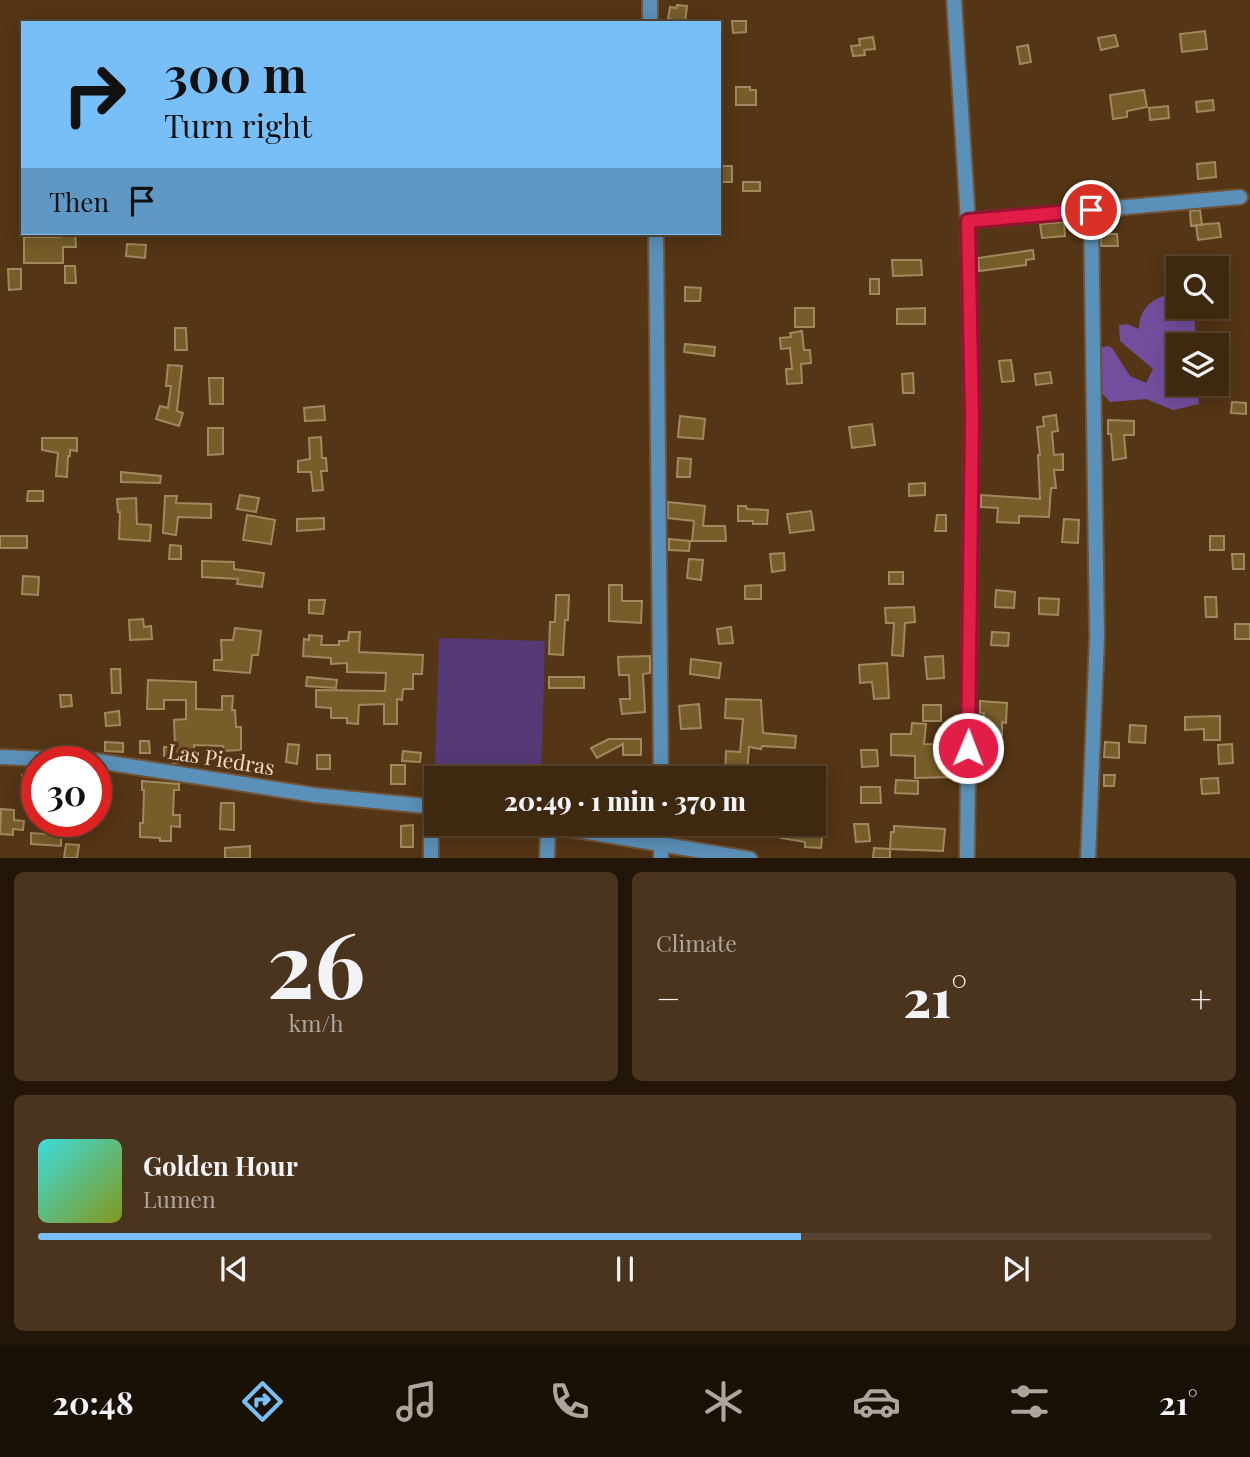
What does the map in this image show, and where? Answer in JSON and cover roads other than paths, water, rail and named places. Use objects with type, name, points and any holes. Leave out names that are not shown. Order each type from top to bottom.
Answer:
[{"type":"street","points":[[650,0],[650,21]]},
{"type":"street","points":[[954,0],[968,221],[972,418],[967,858]]},
{"type":"street","points":[[968,221],[1240,197]]},
{"type":"street","points":[[1088,858],[1097,637],[1091,210]]},
{"type":"street","points":[[656,235],[660,766]]},
{"type":"street","name":"Las Piedras","points":[[0,757],[97,761],[314,795],[424,806]]},
{"type":"street","points":[[431,858],[432,836]]},
{"type":"street","points":[[545,836],[547,858]]},
{"type":"street","points":[[594,836],[661,851],[739,858]]}]
